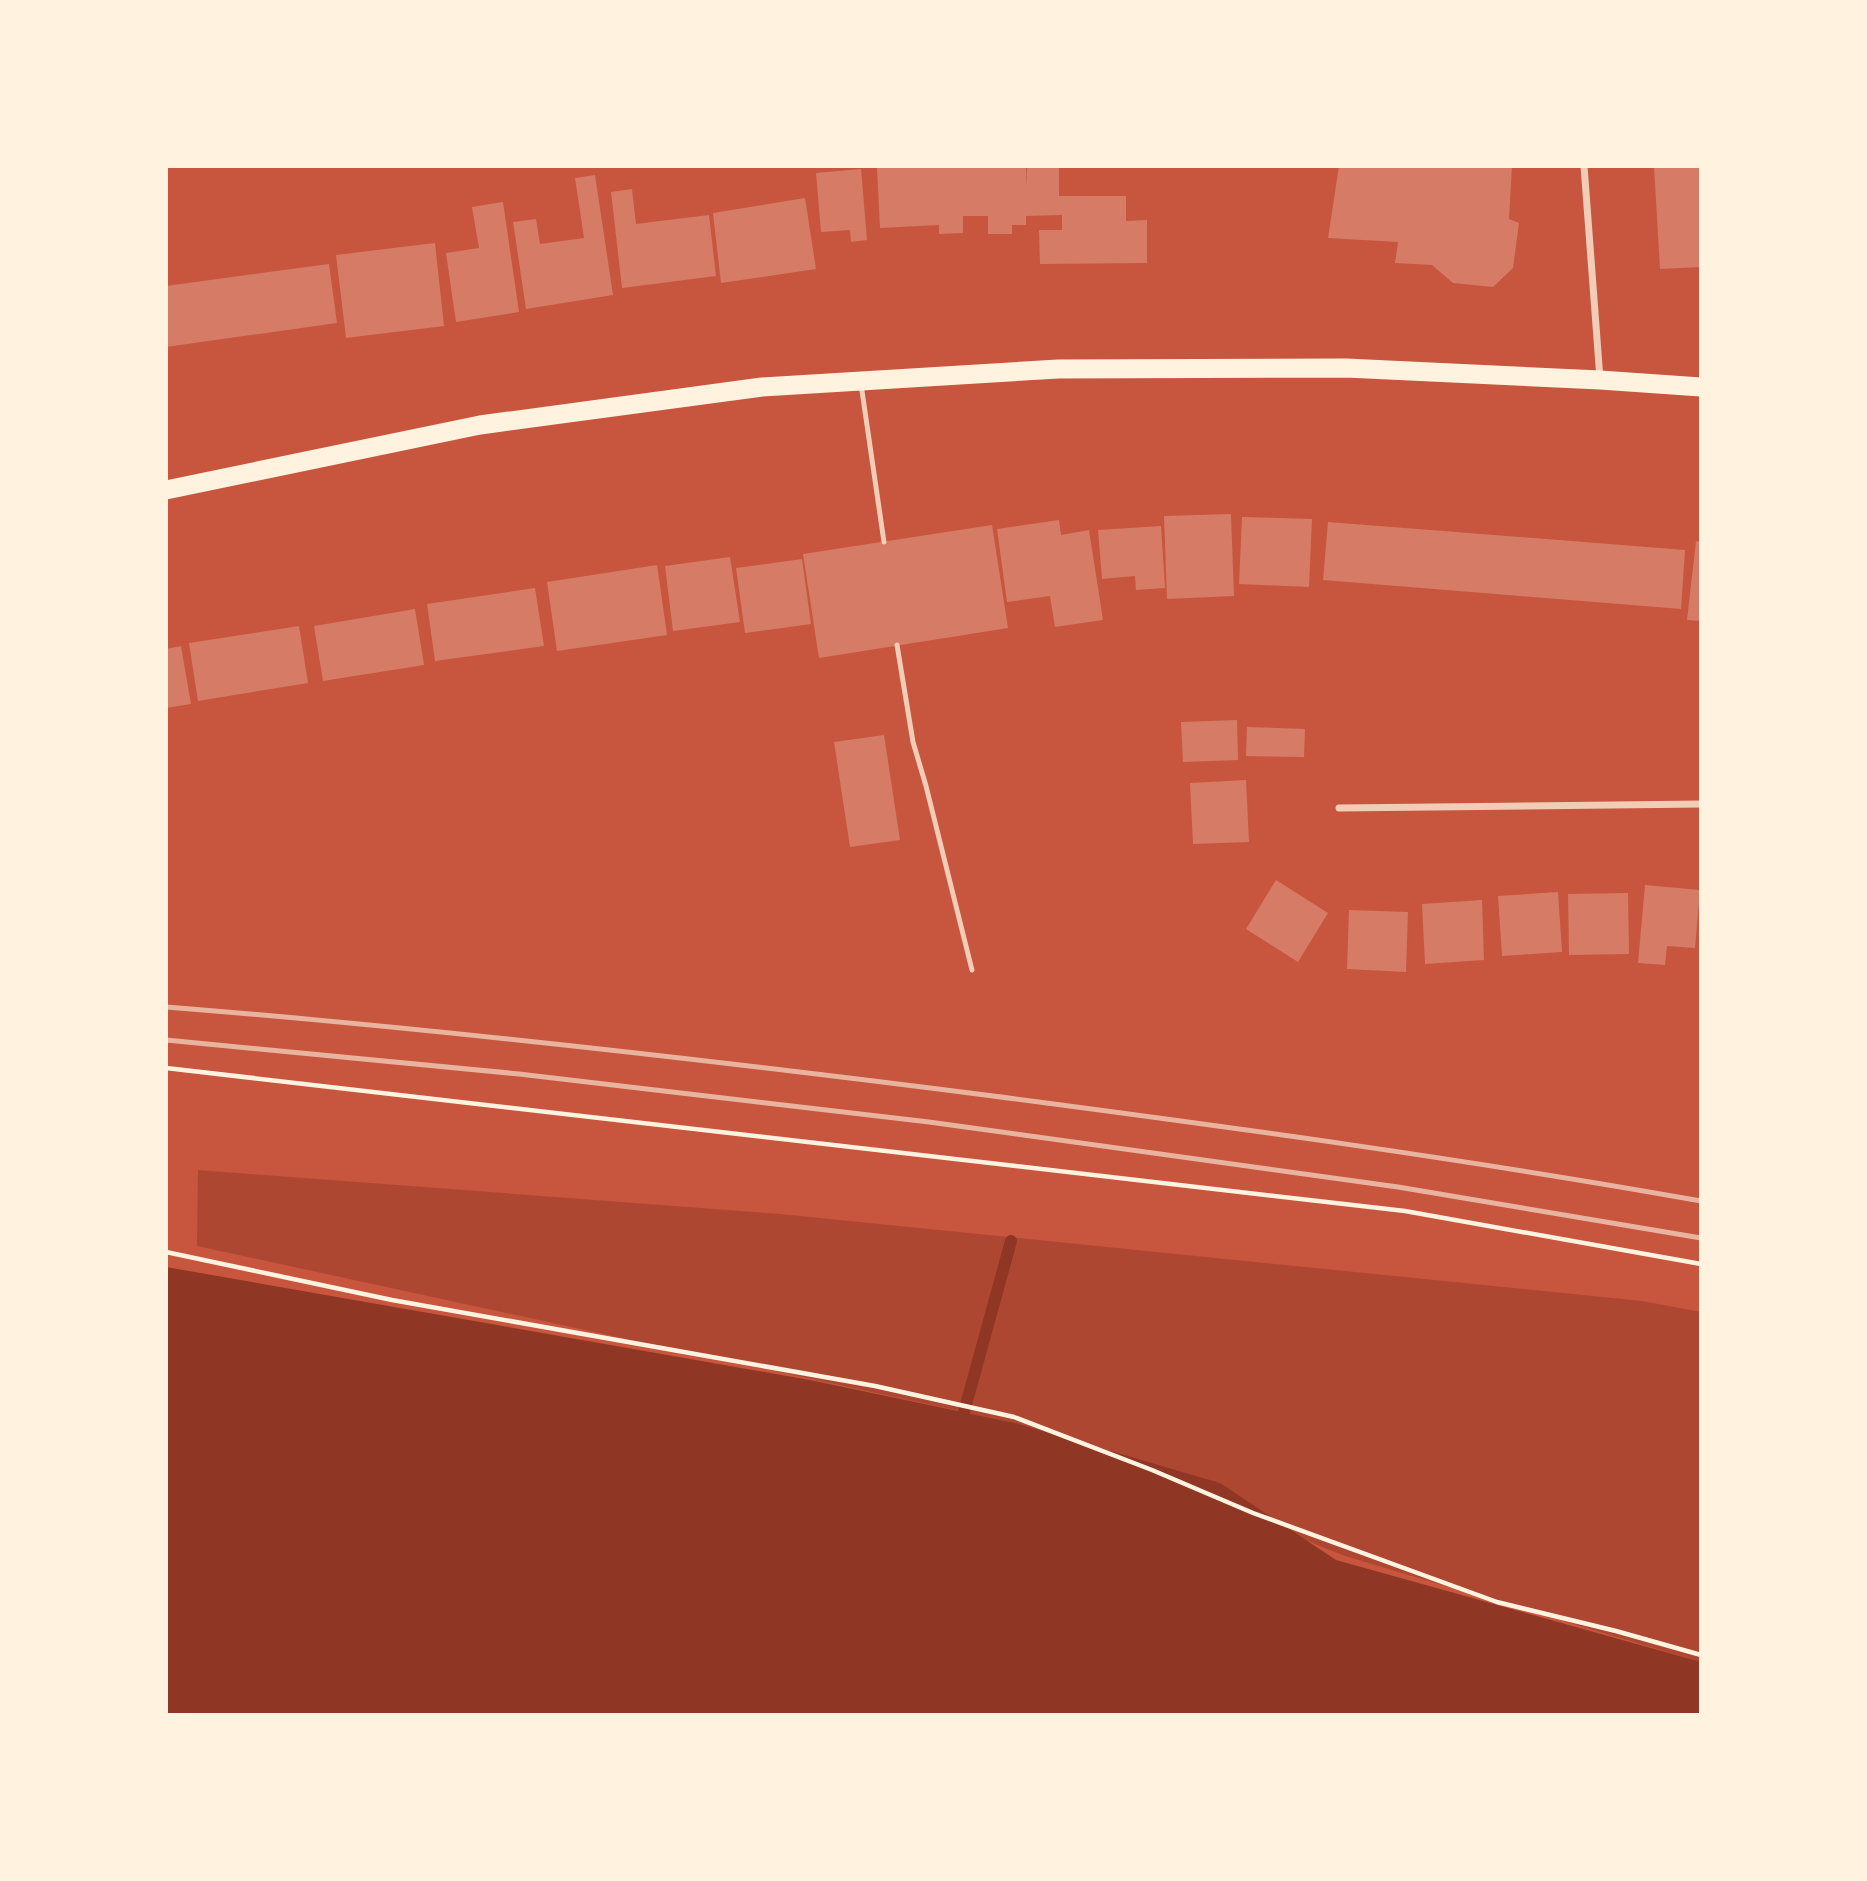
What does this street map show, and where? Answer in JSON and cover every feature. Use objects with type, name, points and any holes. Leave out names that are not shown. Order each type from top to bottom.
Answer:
[{"type":"highway","points":[[166,490],[481,425],[762,387],[1085,369],[1346,368],[1701,387]]},
{"type":"street","points":[[1584,166],[1601,380]]},
{"type":"street","points":[[1339,808],[1701,804]]},
{"type":"lane","points":[[861,381],[884,542]]},
{"type":"lane","points":[[897,645],[912,742],[926,786],[972,970]]},
{"type":"path","points":[[166,1068],[1405,1211],[1701,1264]]},
{"type":"path","points":[[166,1252],[392,1300],[862,1384],[1014,1417],[1152,1470],[1253,1513],[1497,1602],[1701,1655]]},
{"type":"shaded area","points":[[198,1170],[780,1214],[1642,1301],[1701,1312],[1701,1662],[1345,1556],[1015,1423],[197,1246]]},
{"type":"shaded area","points":[[166,1267],[810,1380],[1015,1423],[1220,1483],[1336,1560],[1701,1662],[1701,1715],[166,1715]]},
{"type":"building","points":[[1026,166],[1026,187],[1027,167],[1059,167],[1059,196],[1126,196],[1126,221],[1147,220],[1147,263],[1040,264],[1039,230],[1062,230],[1062,215],[1026,216],[1026,225],[1012,225],[1012,234],[988,234],[988,216],[963,216],[963,233],[939,234],[939,225],[880,228],[877,168]]},
{"type":"building","points":[[1339,166],[1512,166],[1509,219],[1519,223],[1513,268],[1493,287],[1453,283],[1432,265],[1395,263],[1398,242],[1328,238]]},
{"type":"building","points":[[1654,166],[1701,166],[1701,267],[1660,269]]},
{"type":"building","points":[[861,169],[867,240],[851,242],[850,230],[821,232],[816,173]]},
{"type":"building","points":[[595,175],[613,295],[526,309],[513,222],[536,219],[540,244],[584,238],[575,178]]},
{"type":"building","points":[[632,189],[636,224],[709,215],[716,276],[622,288],[611,192]]},
{"type":"building","points":[[805,198],[816,269],[721,283],[713,213]]},
{"type":"building","points":[[503,202],[519,312],[456,322],[446,253],[479,248],[472,207]]},
{"type":"building","points":[[435,243],[444,326],[346,338],[336,255]]},
{"type":"building","points":[[329,264],[337,323],[166,347],[166,286]]},
{"type":"building","points":[[1231,514],[1234,596],[1167,599],[1164,516]]},
{"type":"building","points":[[1242,517],[1312,519],[1309,587],[1239,584]]},
{"type":"building","points":[[1059,520],[1061,535],[1089,530],[1103,620],[1055,627],[1050,596],[1007,602],[997,529]]},
{"type":"building","points":[[1328,522],[1685,550],[1681,609],[1323,580]]},
{"type":"building","points":[[992,525],[1008,628],[819,658],[803,554]]},
{"type":"building","points":[[1161,526],[1165,588],[1136,590],[1135,576],[1102,579],[1098,530]]},
{"type":"building","points":[[1696,541],[1701,542],[1701,621],[1687,620]]},
{"type":"building","points":[[730,557],[740,622],[673,631],[665,566]]},
{"type":"building","points":[[802,559],[811,624],[745,633],[736,568]]},
{"type":"building","points":[[657,565],[667,635],[557,651],[547,582]]},
{"type":"building","points":[[535,588],[544,646],[435,661],[427,604]]},
{"type":"building","points":[[415,609],[424,665],[323,681],[314,626]]},
{"type":"building","points":[[299,626],[308,683],[198,701],[189,643]]},
{"type":"building","points":[[181,646],[191,704],[166,708],[166,649]]},
{"type":"building","points":[[1237,720],[1238,760],[1183,762],[1181,722]]},
{"type":"building","points":[[1247,727],[1305,729],[1304,757],[1246,756]]},
{"type":"building","points":[[884,735],[900,840],[850,847],[834,742]]},
{"type":"building","points":[[1246,780],[1249,842],[1193,844],[1190,783]]},
{"type":"building","points":[[1276,880],[1328,913],[1298,962],[1246,929]]},
{"type":"building","points":[[1645,885],[1700,890],[1695,948],[1667,946],[1665,965],[1638,963]]},
{"type":"building","points":[[1558,892],[1562,952],[1502,956],[1498,896]]},
{"type":"building","points":[[1628,893],[1629,954],[1569,955],[1568,894]]},
{"type":"building","points":[[1482,900],[1484,960],[1425,964],[1422,904]]},
{"type":"building","points":[[1349,910],[1408,912],[1406,972],[1347,969]]},
{"type":"waterway","points":[[964,1412],[1011,1241]]},
{"type":"railway","points":[[166,1007],[580,1047],[993,1096],[1348,1144],[1701,1201]]},
{"type":"railway","points":[[166,1040],[519,1074],[929,1122],[1398,1187],[1701,1238]]}]
